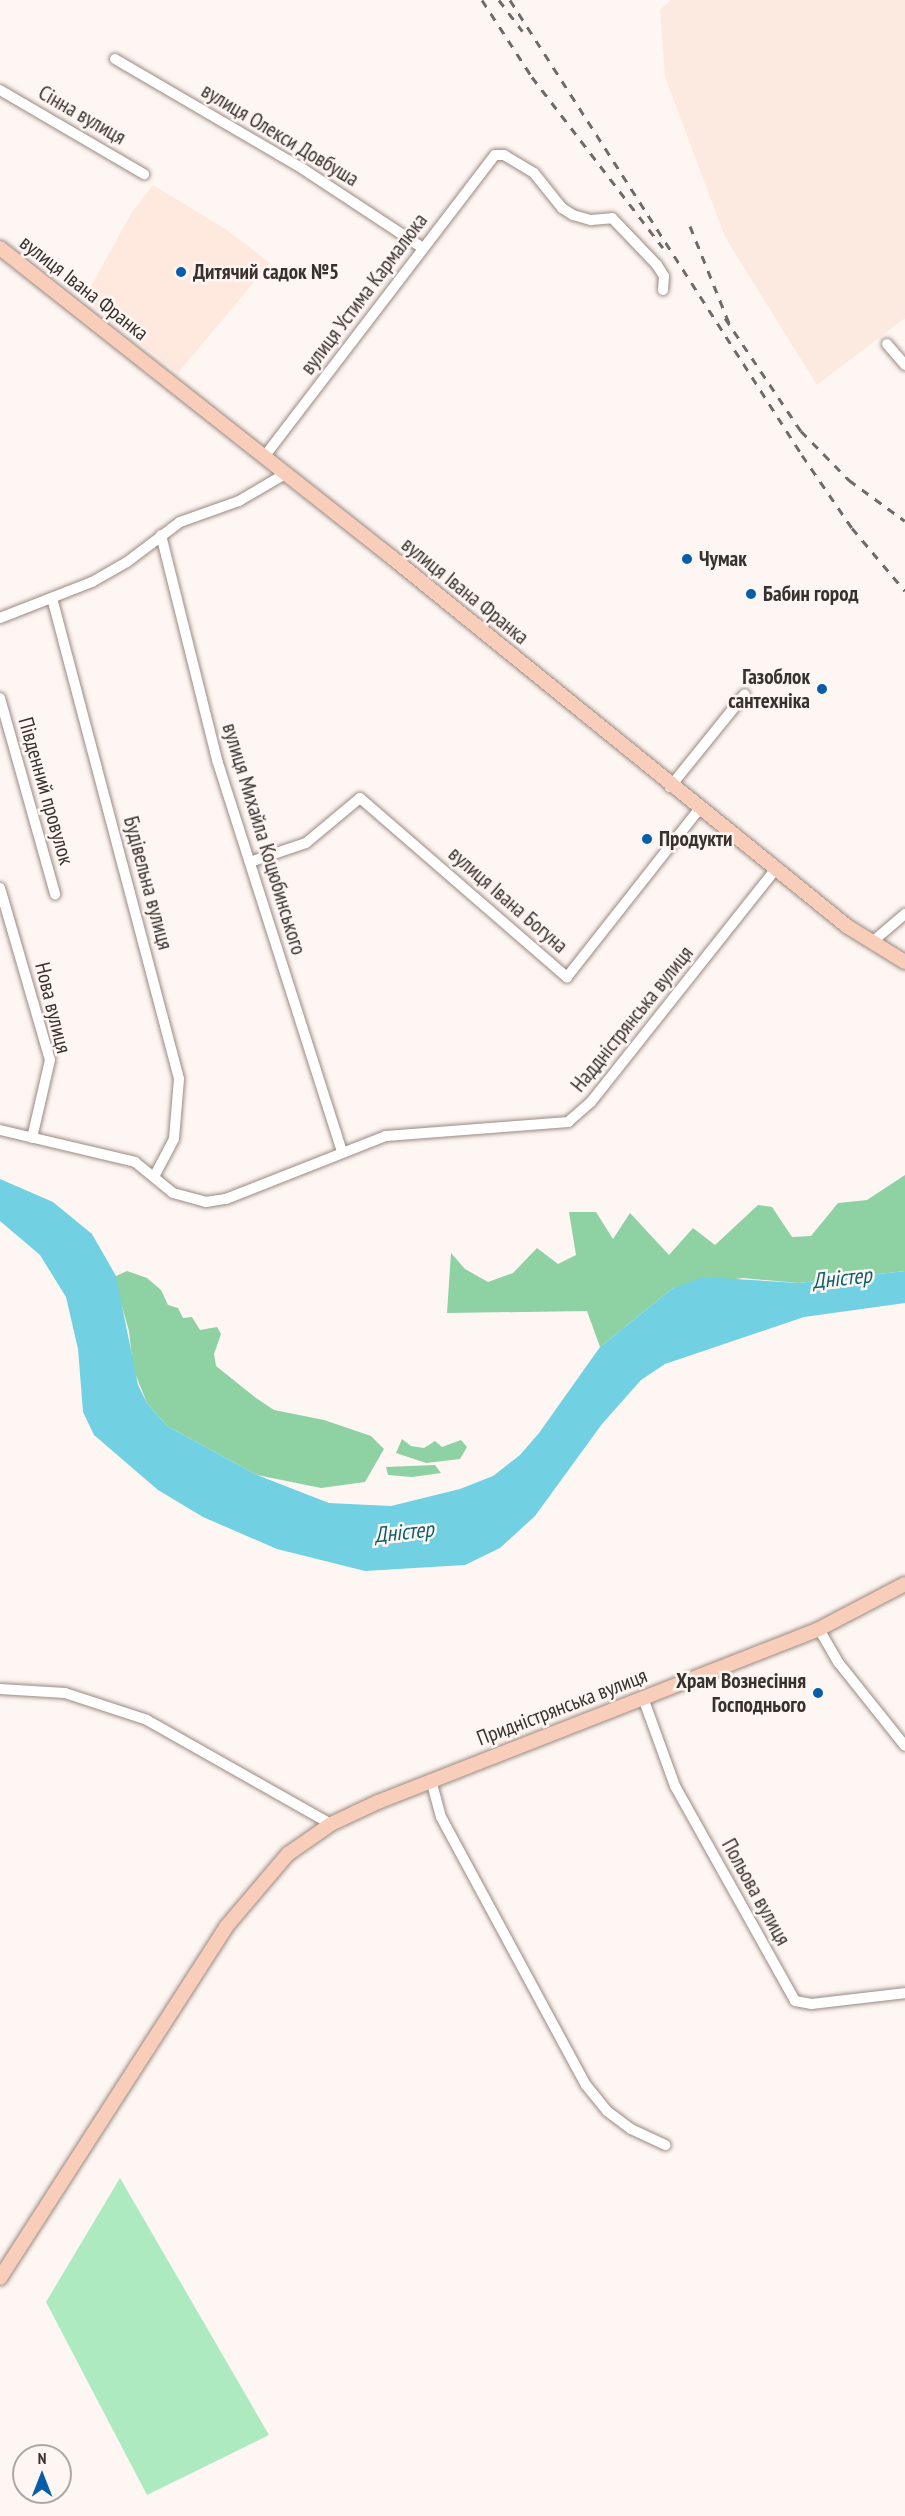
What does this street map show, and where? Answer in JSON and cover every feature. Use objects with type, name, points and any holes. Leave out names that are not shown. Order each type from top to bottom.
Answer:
[{"type":"main road","name":"вулиця Івана Франка","points":[[0,248],[264,457],[670,787],[871,943],[905,962]]},
{"type":"main road","name":"Придністрянська вулиця","points":[[0,2278],[226,1927],[288,1854],[331,1824],[431,1780],[819,1629],[905,1584]]},
{"type":"street","name":"вулиця Олекси Довбуша","points":[[115,59],[303,169],[423,248]]},
{"type":"street","name":"Сінна вулиця","points":[[0,90],[144,174]]},
{"type":"street","name":"вулиця Устима Кармалюка","points":[[264,457],[495,155],[504,155],[534,173],[562,208],[573,215],[591,220],[612,218],[657,265],[664,276],[663,290]]},
{"type":"street","points":[[887,344],[905,366]]},
{"type":"street","points":[[0,618],[52,598],[127,562],[180,522],[239,501],[285,474]]},
{"type":"street","name":"вулиця Михайла Коцюбинського","points":[[161,535],[217,760],[342,1151]]},
{"type":"street","name":"Будівельна вулиця","points":[[52,598],[179,1078],[174,1139],[154,1177]]},
{"type":"street","points":[[670,787],[745,694]]},
{"type":"street","name":"Південний провулок","points":[[0,698],[55,894]]},
{"type":"street","name":"вулиця Івана Богуна","points":[[250,862],[306,843],[360,798],[567,977],[699,809]]},
{"type":"street","name":"Наддністрянська вулиця","points":[[154,1177],[173,1193],[206,1202],[226,1199],[342,1151],[414,1131],[510,1128],[568,1122],[591,1102],[776,869]]},
{"type":"street","name":"Нова вулиця","points":[[0,888],[50,1060],[32,1138]]},
{"type":"street","points":[[871,943],[905,914]]},
{"type":"street","points":[[0,1130],[135,1162],[154,1177]]},
{"type":"street","points":[[819,1629],[838,1662],[905,1746]]},
{"type":"street","points":[[0,1689],[65,1693],[147,1720],[331,1824]]},
{"type":"street","name":"Польова вулиця","points":[[643,1698],[675,1786],[795,2001],[812,2004],[905,1993]]},
{"type":"street","points":[[431,1780],[441,1817],[586,2085],[607,2111],[631,2129],[666,2145]]},
{"type":"shaded area","points":[[671,0],[905,0],[905,318],[817,385],[725,237],[665,77],[660,10]]},
{"type":"shaded area","name":"Дитячий садок №5","points":[[153,185],[227,230],[270,263],[178,373],[84,299],[132,212]]},
{"type":"green space","points":[[905,1175],[905,1271],[799,1283],[743,1278],[673,1288],[600,1347],[587,1311],[447,1313],[451,1253],[465,1269],[488,1282],[513,1273],[537,1248],[558,1264],[576,1255],[569,1212],[596,1212],[613,1239],[630,1213],[669,1255],[693,1228],[715,1245],[758,1205],[772,1207],[792,1237],[811,1236],[838,1203],[867,1200]]},
{"type":"green space","points":[[127,1271],[147,1278],[161,1290],[168,1305],[178,1308],[183,1318],[192,1317],[200,1330],[217,1327],[221,1334],[214,1354],[216,1366],[256,1398],[274,1410],[324,1420],[371,1436],[384,1449],[365,1482],[321,1488],[257,1475],[167,1426],[147,1403],[133,1368],[129,1331],[117,1289],[116,1276]]},
{"type":"green space","points":[[402,1439],[411,1446],[424,1448],[435,1441],[442,1447],[461,1440],[467,1447],[460,1459],[426,1463],[396,1453]]},
{"type":"green space","points":[[435,1465],[441,1473],[412,1477],[388,1475],[386,1467]]},
{"type":"green space","points":[[120,2178],[269,2435],[147,2495],[46,2302]]},
{"type":"water","name":"Дністер","points":[[0,1179],[53,1202],[92,1234],[116,1276],[138,1385],[147,1403],[167,1426],[257,1475],[329,1503],[391,1506],[460,1489],[493,1476],[520,1455],[539,1433],[600,1347],[673,1288],[703,1277],[799,1283],[905,1271],[905,1303],[804,1317],[665,1364],[641,1380],[602,1424],[535,1516],[500,1548],[465,1565],[365,1571],[277,1549],[203,1517],[158,1490],[94,1435],[83,1412],[78,1349],[66,1297],[40,1255],[0,1221]]},
{"type":"railway","points":[[482,0],[532,77],[663,248]]},
{"type":"railway","points":[[499,0],[522,31]]},
{"type":"railway","points":[[510,0],[802,455],[852,528],[905,591]]},
{"type":"railway","points":[[690,226],[729,323]]},
{"type":"railway","points":[[725,318],[801,431],[849,480],[905,521]]},
{"type":"place","name":"Дитячий садок №5","points":[[181,272]]},
{"type":"place","name":"Чумак","points":[[687,559]]},
{"type":"place","name":"Бабин город","points":[[751,594]]},
{"type":"place","name":"Газоблок сантехніка","points":[[822,689]]},
{"type":"place","name":"Продукти","points":[[647,839]]},
{"type":"place","name":"Храм Вознесіння Господнього","points":[[818,1693]]}]
